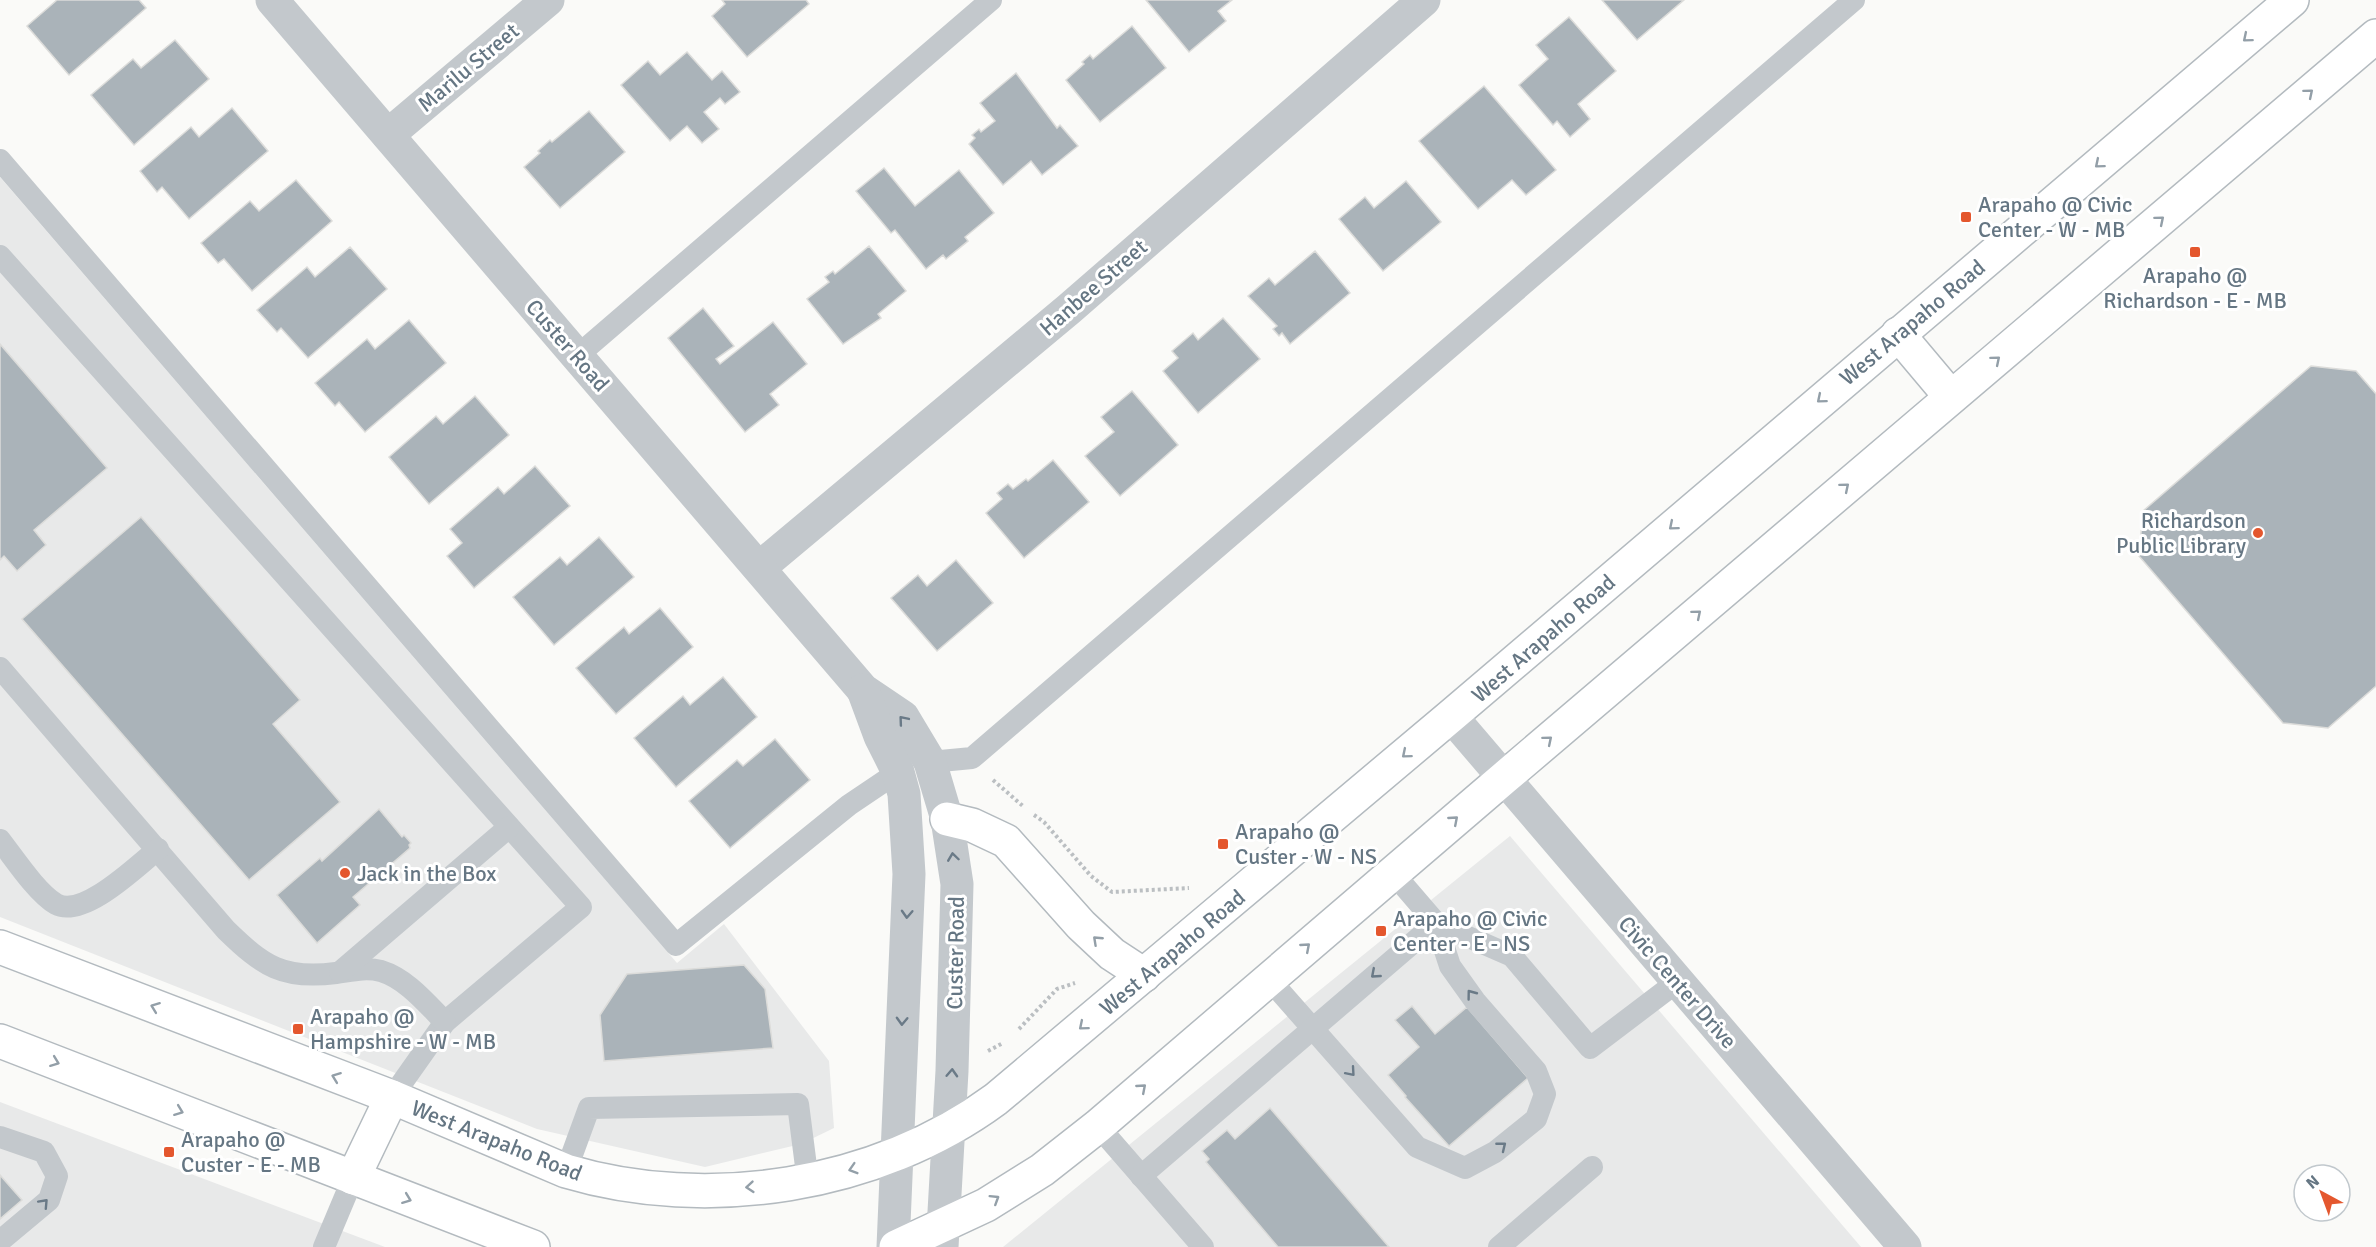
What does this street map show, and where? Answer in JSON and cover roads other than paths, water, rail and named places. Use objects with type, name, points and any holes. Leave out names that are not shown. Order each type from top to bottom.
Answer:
[{"type":"main road","name":"West Arapaho Road","points":[[0,947],[392,1097],[566,1171],[592,1178],[642,1187],[692,1192],[808,1182],[897,1154],[947,1131],[996,1099],[1451,716],[2292,0]]},
{"type":"main road","points":[[895,1247],[943,1237],[986,1205],[1042,1170],[1098,1126],[2376,36]]},
{"type":"main road","points":[[1898,334],[1951,398]]},
{"type":"main road","points":[[947,819],[972,825],[1006,841],[1081,925],[1112,954],[1144,975]]},
{"type":"main road","points":[[0,1041],[533,1247]]},
{"type":"main road","points":[[353,1178],[392,1097]]},
{"type":"street","name":"Custer Road","points":[[272,0],[863,690],[903,717],[930,762],[947,819],[957,884],[952,1071],[943,1237]]},
{"type":"street","name":"Marilu Street","points":[[388,135],[548,0]]},
{"type":"street","name":"Hanbee Street","points":[[759,568],[1078,301],[1424,0]]},
{"type":"street","name":"Custer Road","points":[[863,690],[880,735],[898,772],[904,794],[909,874],[895,1247]]},
{"type":"street","name":"Civic Center Drive","points":[[1451,716],[1905,1247]]},
{"type":"lane","points":[[578,356],[991,0]]},
{"type":"lane","points":[[930,762],[972,758],[1854,0]]},
{"type":"lane","points":[[0,160],[676,945],[849,805],[898,772]]},
{"type":"lane","points":[[0,256],[581,907],[446,1022],[392,1097]]},
{"type":"lane","points":[[0,668],[226,930],[250,953],[279,970],[309,976],[360,969],[381,971],[403,982],[446,1022]]},
{"type":"lane","points":[[339,973],[509,827]]},
{"type":"lane","points":[[0,840],[46,896],[58,905],[73,907],[93,900],[158,849]]},
{"type":"lane","points":[[1269,979],[1417,1147],[1465,1168],[1495,1152],[1536,1119],[1545,1094],[1536,1071],[1475,1001],[1450,966],[1436,923],[1393,873]]},
{"type":"lane","points":[[1436,923],[1512,956],[1590,1048],[1677,982]]},
{"type":"lane","points":[[1141,1176],[1436,923]]},
{"type":"lane","points":[[566,1171],[589,1108],[798,1104],[808,1182]]},
{"type":"lane","points":[[1098,1126],[1203,1247]]},
{"type":"lane","points":[[0,1137],[44,1152],[57,1176],[49,1200],[0,1241]]},
{"type":"lane","points":[[1499,1247],[1592,1167]]},
{"type":"lane","points":[[324,1247],[353,1178]]},
{"type":"place","name":"Arapaho @ Civic Center - W - MB","points":[[1966,217]]},
{"type":"place","name":"Arapaho @ Richardson - E - MB","points":[[2195,252]]},
{"type":"place","name":"Richardson Public Library","points":[[2258,533]]},
{"type":"place","name":"Arapaho @ Custer - W - NS","points":[[1223,844]]},
{"type":"place","name":"Jack in the Box","points":[[345,873]]},
{"type":"place","name":"Arapaho @ Civic Center - E - NS","points":[[1381,931]]},
{"type":"place","name":"Arapaho @ Hampshire - W - MB","points":[[298,1029]]},
{"type":"place","name":"Arapaho @ Custer - E - MB","points":[[169,1152]]}]
